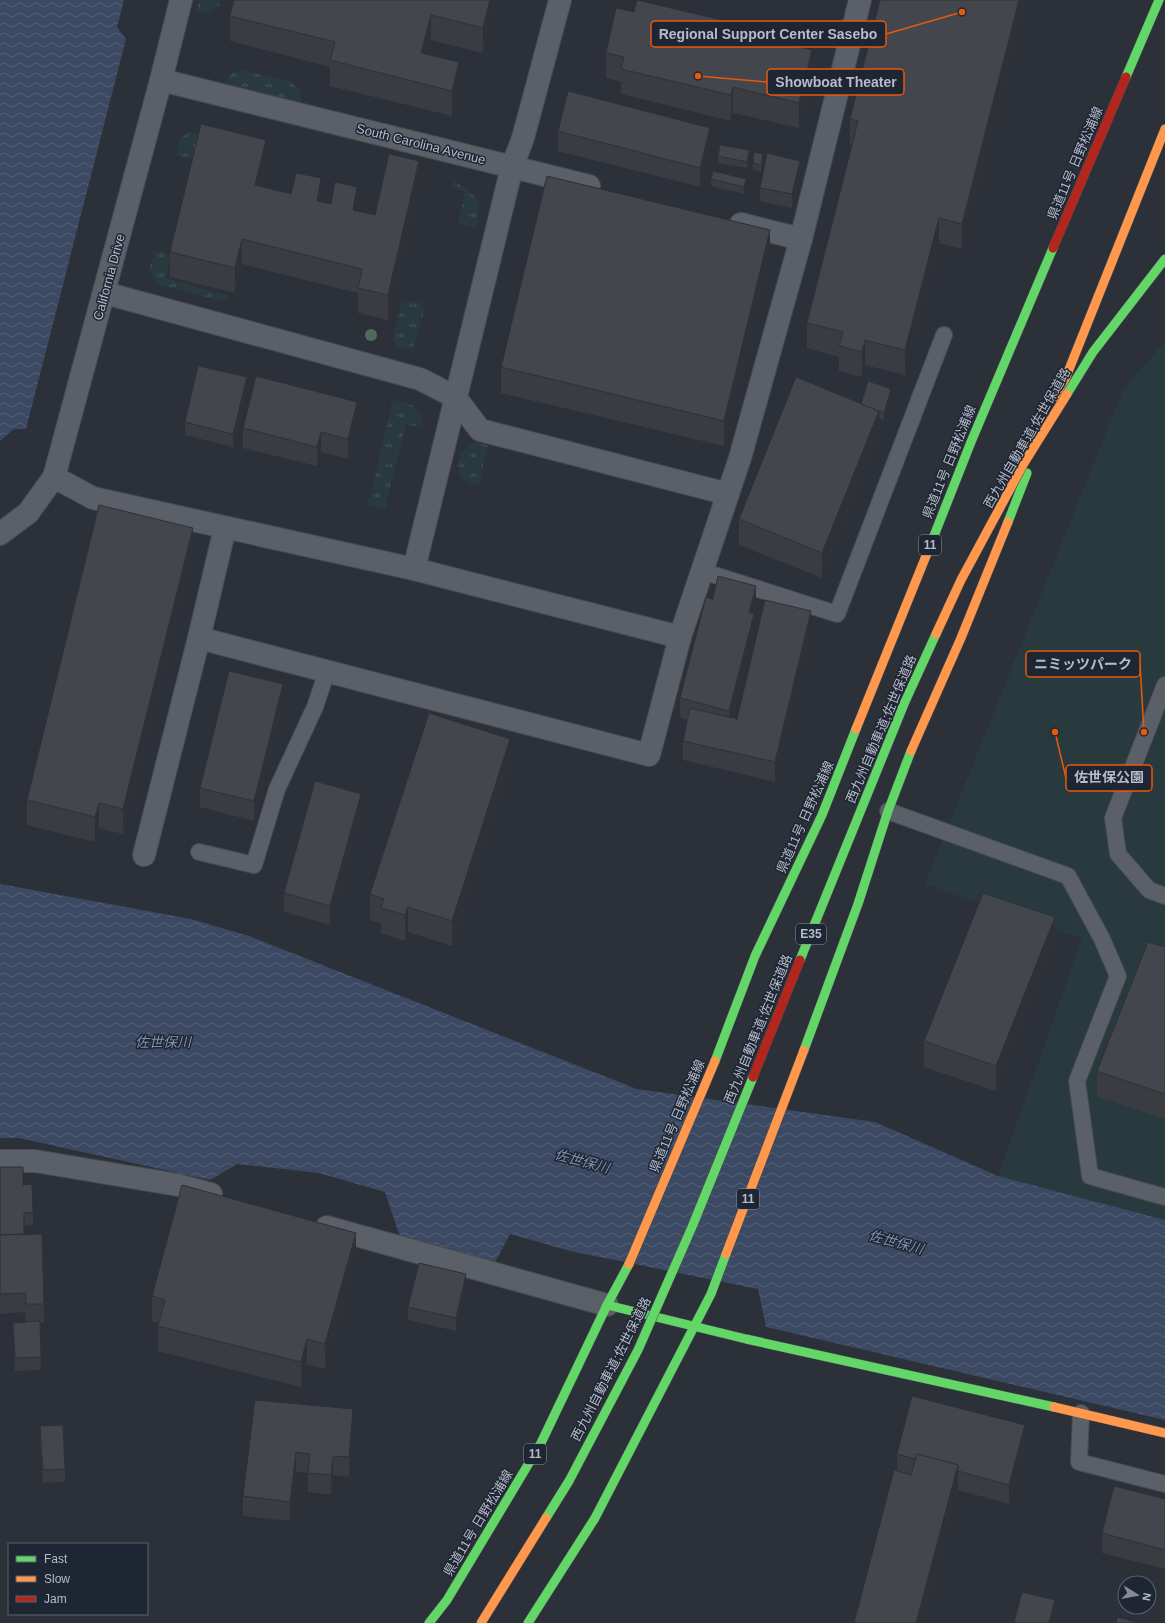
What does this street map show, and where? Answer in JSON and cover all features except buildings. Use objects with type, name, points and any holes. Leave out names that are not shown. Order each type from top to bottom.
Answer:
[{"type":"main road","name":"県道11号 日野松浦線","points":[[429,1623],[447,1600],[541,1443],[624,1275],[703,1091],[756,956],[822,814],[971,442],[1159,0]]},
{"type":"main road","name":"11","points":[[528,1623],[595,1518],[712,1294],[858,904],[903,770],[961,638],[1165,129]]},
{"type":"main road","name":"西九州自動車道;佐世保道路","points":[[481,1623],[569,1481],[638,1350],[692,1227],[904,704],[961,580],[1024,463],[1093,352],[1165,259]]},
{"type":"main road","points":[[608,1305],[693,1328],[1081,1413],[1165,1433]]},
{"type":"street","name":"California Drive","points":[[0,534],[28,513],[54,477],[105,293],[161,80],[180,0]]},
{"type":"street","points":[[414,569],[512,167],[523,138],[560,0]]},
{"type":"street","points":[[199,638],[649,755],[680,637],[740,458],[801,239],[860,0]]},
{"type":"street","name":"South Carolina Avenue","points":[[161,80],[611,192]]},
{"type":"street","points":[[725,220],[801,239]]},
{"type":"street","points":[[105,293],[420,379],[455,397],[480,430],[728,494]]},
{"type":"street","points":[[54,477],[93,498],[414,569],[680,637]]},
{"type":"street","points":[[144,855],[199,638],[225,528]]},
{"type":"street","points":[[0,1161],[35,1161],[178,1185],[232,1200]]},
{"type":"street","points":[[308,1221],[608,1305]]},
{"type":"lane","points":[[702,571],[837,614],[944,335]]},
{"type":"lane","points":[[199,852],[254,865],[277,789],[315,707],[327,671]]},
{"type":"lane","points":[[1165,686],[1113,818],[1118,854],[1149,890],[1165,896]]},
{"type":"lane","points":[[888,811],[1068,876],[1102,939],[1118,976],[1077,1081],[1090,1176],[1165,1196]]},
{"type":"lane","points":[[1081,1413],[1078,1462],[1165,1484]]},
{"type":"green space","points":[[199,0],[222,0],[217,7],[211,11],[195,14]]},
{"type":"green space","points":[[242,70],[291,82],[300,90],[302,103],[224,83],[233,72]]},
{"type":"green space","points":[[189,132],[224,140],[194,160],[176,155],[180,139]]},
{"type":"green space","points":[[454,180],[479,200],[478,223],[473,227],[458,223],[465,192],[453,188]]},
{"type":"green space","points":[[154,251],[170,254],[166,278],[229,296],[225,302],[158,285],[149,270]]},
{"type":"green space","points":[[409,301],[421,303],[425,310],[414,346],[408,349],[396,346],[393,339],[401,304]]},
{"type":"green space","points":[[1165,342],[1165,1220],[998,1176],[1082,939],[925,884],[1124,388]]},
{"type":"green space","points":[[393,400],[415,407],[421,415],[423,428],[406,424],[385,509],[368,505]]},
{"type":"green space","points":[[481,441],[488,446],[479,484],[470,485],[461,477],[458,465],[459,459],[465,449]]},
{"type":"water","points":[[0,0],[124,0],[117,27],[126,39],[26,429],[14,429],[0,441]]},
{"type":"water","name":"佐世保川","points":[[0,884],[191,919],[249,936],[637,1089],[875,1122],[998,1176],[1165,1220],[1165,1420],[766,1327],[758,1289],[570,1251],[510,1234],[493,1266],[400,1237],[385,1192],[319,1173],[237,1164],[210,1180],[19,1138],[0,1138]]},
{"type":"traffic: fast","points":[[1126,77],[1159,0]]},
{"type":"traffic: fast","points":[[928,551],[971,442],[1053,248]]},
{"type":"traffic: fast","points":[[1067,394],[1093,352],[1165,259]]},
{"type":"traffic: fast","points":[[1008,522],[1027,473]]},
{"type":"traffic: fast","points":[[800,960],[904,704],[936,634]]},
{"type":"traffic: fast","points":[[715,1061],[755,956],[822,815],[856,729]]},
{"type":"traffic: fast","points":[[804,1050],[858,904],[888,811],[911,751]]},
{"type":"traffic: fast","points":[[546,1518],[569,1481],[638,1350],[692,1227],[753,1077]]},
{"type":"traffic: fast","points":[[528,1623],[595,1518],[711,1294],[726,1254]]},
{"type":"traffic: fast","points":[[429,1623],[447,1600],[541,1443],[607,1305],[629,1264]]},
{"type":"traffic: fast","points":[[607,1305],[746,1339],[1054,1407]]},
{"type":"traffic: slow","points":[[1058,397],[1165,129]]},
{"type":"traffic: slow","points":[[936,634],[961,580],[1024,463],[1067,394]]},
{"type":"traffic: slow","points":[[911,751],[961,638],[1008,522]]},
{"type":"traffic: slow","points":[[856,729],[928,551]]},
{"type":"traffic: slow","points":[[726,1254],[804,1050]]},
{"type":"traffic: slow","points":[[629,1264],[715,1061]]},
{"type":"traffic: slow","points":[[1054,1407],[1165,1433]]},
{"type":"traffic: slow","points":[[481,1623],[546,1518]]},
{"type":"traffic: jam","points":[[1053,248],[1126,77]]},
{"type":"traffic: jam","points":[[753,1077],[800,960]]},
{"type":"place","name":"Regional Support Center Sasebo","points":[[962,12]]},
{"type":"place","name":"Showboat Theater","points":[[698,76]]},
{"type":"place","name":"佐世保公園","points":[[1055,732]]},
{"type":"place","name":"ニミッツパーク","points":[[1144,732]]}]
